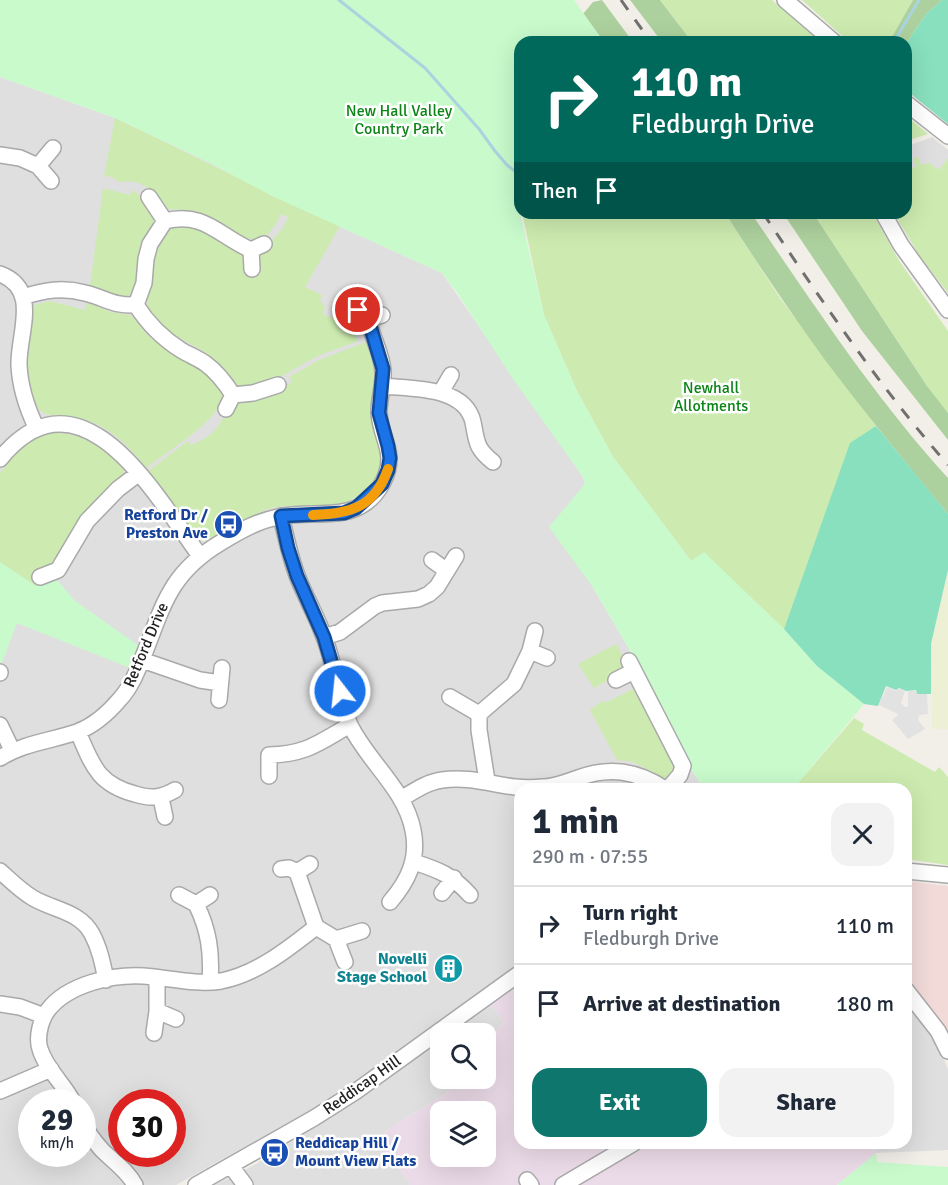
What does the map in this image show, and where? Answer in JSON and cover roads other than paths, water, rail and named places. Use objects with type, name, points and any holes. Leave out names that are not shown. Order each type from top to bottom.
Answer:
[{"type":"street","points":[[785,0],[827,36]]},
{"type":"street","points":[[912,108],[948,136]]},
{"type":"street","points":[[38,166],[53,148]]},
{"type":"street","points":[[0,154],[20,158],[38,166],[51,181]]},
{"type":"street","points":[[149,197],[165,221]]},
{"type":"street","points":[[136,305],[144,283],[150,244],[165,221],[195,219],[213,227],[234,242],[258,247],[252,269]]},
{"type":"street","points":[[886,219],[901,245],[948,310]]},
{"type":"street","points":[[0,274],[7,276],[23,297],[26,315],[21,338],[20,368],[26,403],[36,427]]},
{"type":"street","points":[[23,297],[47,290],[68,289],[86,293],[109,303],[136,305]]},
{"type":"street","points":[[136,305],[157,332],[206,363],[216,372],[233,395]]},
{"type":"street","name":"Retford Drive","points":[[6,754],[78,732],[119,701],[131,684],[173,585],[200,556],[264,520],[281,516],[344,513],[356,508],[382,484],[390,458],[379,413],[383,369],[369,315]]},
{"type":"street","points":[[441,392],[451,375]]},
{"type":"street","points":[[233,395],[253,393],[278,385]]},
{"type":"street","points":[[383,386],[441,392],[463,405],[469,413],[477,447],[495,463]]},
{"type":"street","points":[[226,409],[233,395]]},
{"type":"street","points":[[0,459],[20,438],[36,427],[59,424],[84,429],[111,443],[139,473],[200,556]]},
{"type":"street","points":[[40,577],[62,576],[87,521],[118,489],[139,473]]},
{"type":"street","points":[[281,516],[297,576],[324,637],[350,724],[363,747],[401,799],[414,831],[414,862],[404,885],[390,902]]},
{"type":"street","points":[[324,637],[345,628],[382,603],[418,599],[429,594],[437,587],[456,556]]},
{"type":"street","points":[[432,560],[447,572]]},
{"type":"street","points":[[487,781],[479,730],[479,714],[514,684],[530,651],[535,631]]},
{"type":"street","points":[[530,651],[547,658]]},
{"type":"street","points":[[142,660],[200,680],[221,676],[219,700]]},
{"type":"street","points":[[616,680],[631,666],[683,766],[680,775],[672,783]]},
{"type":"street","points":[[450,697],[479,714]]},
{"type":"street","points":[[269,776],[261,755],[290,754],[309,749],[350,724]]},
{"type":"street","points":[[0,725],[6,754]]},
{"type":"street","points":[[78,732],[92,765],[106,782],[118,790],[150,798],[161,798],[175,790]]},
{"type":"street","points":[[565,783],[595,772],[616,770],[639,775],[654,783]]},
{"type":"street","points":[[401,799],[416,789],[442,780],[487,781],[514,788]]},
{"type":"street","points":[[161,798],[165,818]]},
{"type":"street","points":[[414,862],[441,870],[454,878],[470,895]]},
{"type":"street","points":[[296,868],[316,927],[336,939],[345,962]]},
{"type":"street","points":[[0,871],[34,899],[73,914],[83,923],[92,933],[106,980]]},
{"type":"street","points":[[912,872],[948,875]]},
{"type":"street","points":[[442,893],[454,878]]},
{"type":"street","points":[[196,904],[210,895]]},
{"type":"street","points":[[179,896],[196,904],[204,921],[211,958],[210,982]]},
{"type":"street","points":[[66,1089],[43,1059],[39,1046],[44,1016],[52,1005],[67,994],[88,985],[126,976],[210,982],[238,976],[264,964],[316,927]]},
{"type":"street","points":[[336,939],[362,931]]},
{"type":"street","name":"Reddicap Hill","points":[[196,1185],[355,1092],[514,977]]},
{"type":"street","points":[[154,1033],[157,978]]},
{"type":"street","points":[[912,998],[938,1031],[948,1050]]},
{"type":"street","points":[[0,1004],[21,1007],[44,1016]]},
{"type":"street","points":[[157,1011],[176,1019]]},
{"type":"street","points":[[0,1091],[51,1070]]},
{"type":"street","points":[[96,1143],[123,1168],[135,1185]]},
{"type":"street","points":[[563,1185],[624,1149]]},
{"type":"street","points":[[231,1166],[245,1185]]},
{"type":"waterway","points":[[339,0],[425,68],[514,170]]},
{"type":"waterway","points":[[898,36],[919,0]]},
{"type":"railway","points":[[621,0],[647,36]]},
{"type":"railway","points":[[767,219],[874,373],[948,465]]},
{"type":"place","name":"Retford Dr / Preston Ave","points":[[229,524]]},
{"type":"place","name":"Novelli Stage School","points":[[448,968]]},
{"type":"place","name":"Reddicap Hill / Mount View Flats","points":[[274,1152]]},
{"type":"park label","name":"New Hall Valley Country Park","points":[[399,120]]},
{"type":"park label","name":"Newhall Allotments","points":[[711,397]]}]
